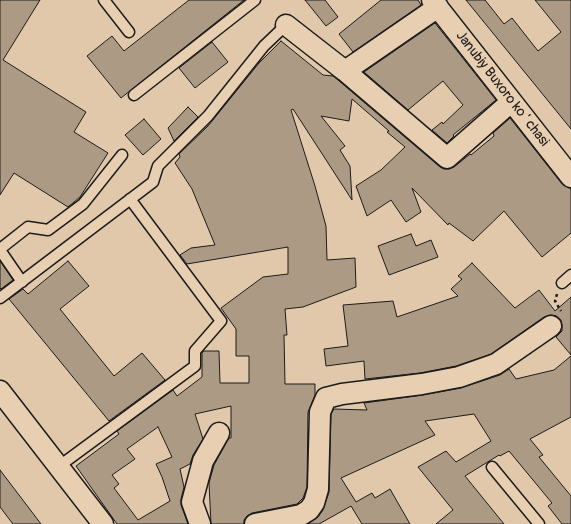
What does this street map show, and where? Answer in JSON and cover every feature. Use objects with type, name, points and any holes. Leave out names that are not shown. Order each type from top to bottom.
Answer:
[{"type":"street","points":[[345,71],[435,4]]},
{"type":"street","name":"Janubiy Buxoro koʻchasi","points":[[435,4],[571,177]]},
{"type":"street","points":[[286,25],[345,71],[447,158],[511,102]]},
{"type":"street","points":[[255,524],[301,515],[309,510],[314,502],[318,489],[320,412],[326,398],[342,394],[422,384],[459,377],[496,364],[551,326]]},
{"type":"street","points":[[0,391],[103,524]]},
{"type":"street","points":[[200,524],[192,502],[203,461],[219,434]]},
{"type":"lane","points":[[104,0],[129,32]]},
{"type":"lane","points":[[134,95],[255,0]]},
{"type":"lane","points":[[0,298],[153,182],[158,166],[208,116],[264,46],[286,25]]},
{"type":"lane","points":[[22,282],[0,250],[28,226],[48,230],[83,204],[122,155]]},
{"type":"lane","points":[[58,467],[195,366],[195,351],[221,321],[130,199]]},
{"type":"lane","points":[[562,283],[571,275]]},
{"type":"lane","points":[[492,467],[539,524]]},
{"type":"path","points":[[551,326],[565,315],[554,301],[562,283]]},
{"type":"building","points":[[0,0],[40,0],[3,60],[86,112],[74,132],[108,153],[80,197],[68,207],[14,173],[0,195]]},
{"type":"building","points":[[189,0],[244,0],[121,98],[87,56],[112,36],[124,51]]},
{"type":"building","points":[[305,0],[325,0],[338,17],[326,26]]},
{"type":"building","points":[[381,0],[418,0],[421,5],[353,52],[339,34]]},
{"type":"building","points":[[466,0],[485,0],[504,24],[512,18],[538,51],[561,32],[535,0],[571,0],[571,129]]},
{"type":"building","points":[[435,23],[496,100],[453,135],[454,136],[447,143],[432,130],[442,122],[443,124],[463,105],[443,81],[408,110],[364,72]]},
{"type":"building","points":[[281,41],[323,75],[333,76],[444,169],[454,167],[470,154],[471,155],[494,136],[493,133],[510,118],[562,184],[571,189],[571,233],[542,257],[504,211],[473,241],[449,223],[448,225],[412,188],[421,212],[406,222],[391,200],[367,216],[356,186],[381,170],[405,147],[352,99],[349,121],[321,116],[345,146],[340,150],[350,166],[352,200],[293,109],[291,110],[326,226],[327,260],[355,258],[356,287],[303,307],[285,309],[287,335],[284,335],[285,384],[315,384],[315,395],[308,412],[307,487],[303,498],[297,504],[252,513],[244,520],[244,524],[211,524],[209,483],[214,465],[229,438],[231,438],[231,406],[195,414],[203,439],[193,455],[190,464],[180,469],[184,487],[181,505],[188,524],[117,524],[76,466],[119,434],[117,431],[173,390],[177,396],[202,377],[202,353],[204,351],[219,351],[220,383],[249,383],[249,356],[236,356],[236,329],[221,308],[263,277],[288,274],[288,247],[187,264],[180,255],[191,248],[215,245],[192,189],[175,163],[180,157],[179,154],[208,126],[259,63]],"holes":[[[158,427],[172,457],[156,464],[170,501],[138,520],[114,488],[119,484],[112,475],[135,459],[127,449]]]},
{"type":"building","points":[[212,42],[228,62],[195,88],[179,68]]},
{"type":"building","points":[[188,107],[198,117],[174,141],[168,128]]},
{"type":"building","points":[[144,119],[161,139],[143,155],[125,135]]},
{"type":"building","points":[[411,234],[416,246],[431,240],[438,257],[389,275],[378,246]]},
{"type":"building","points":[[0,261],[13,280],[1,289],[0,288]]},
{"type":"building","points":[[68,261],[89,286],[60,309],[114,376],[142,353],[165,380],[109,421],[9,299],[23,289],[28,294]]},
{"type":"building","points":[[472,263],[515,308],[539,290],[555,311],[571,297],[571,355],[556,337],[562,331],[561,320],[556,316],[550,315],[544,317],[491,354],[456,366],[420,373],[365,379],[364,361],[326,366],[324,349],[348,346],[343,305],[393,301],[397,317],[458,296],[451,289],[462,279],[458,276]]},
{"type":"building","points":[[571,356],[571,417],[530,439],[543,455],[539,457],[571,496],[571,524],[562,524],[548,506],[552,503],[509,451],[500,456],[499,455],[465,476],[504,524],[436,524],[453,510],[418,467],[446,451],[456,462],[491,441],[474,414],[425,421],[435,435],[341,478],[356,502],[372,493],[375,498],[390,489],[410,524],[362,524],[351,506],[319,524],[308,524],[318,517],[323,510],[329,492],[331,414],[334,409],[367,410],[364,403],[461,388],[500,375],[509,369],[516,379],[554,370]]},
{"type":"building","points":[[0,470],[41,524],[13,524],[0,507]]}]
